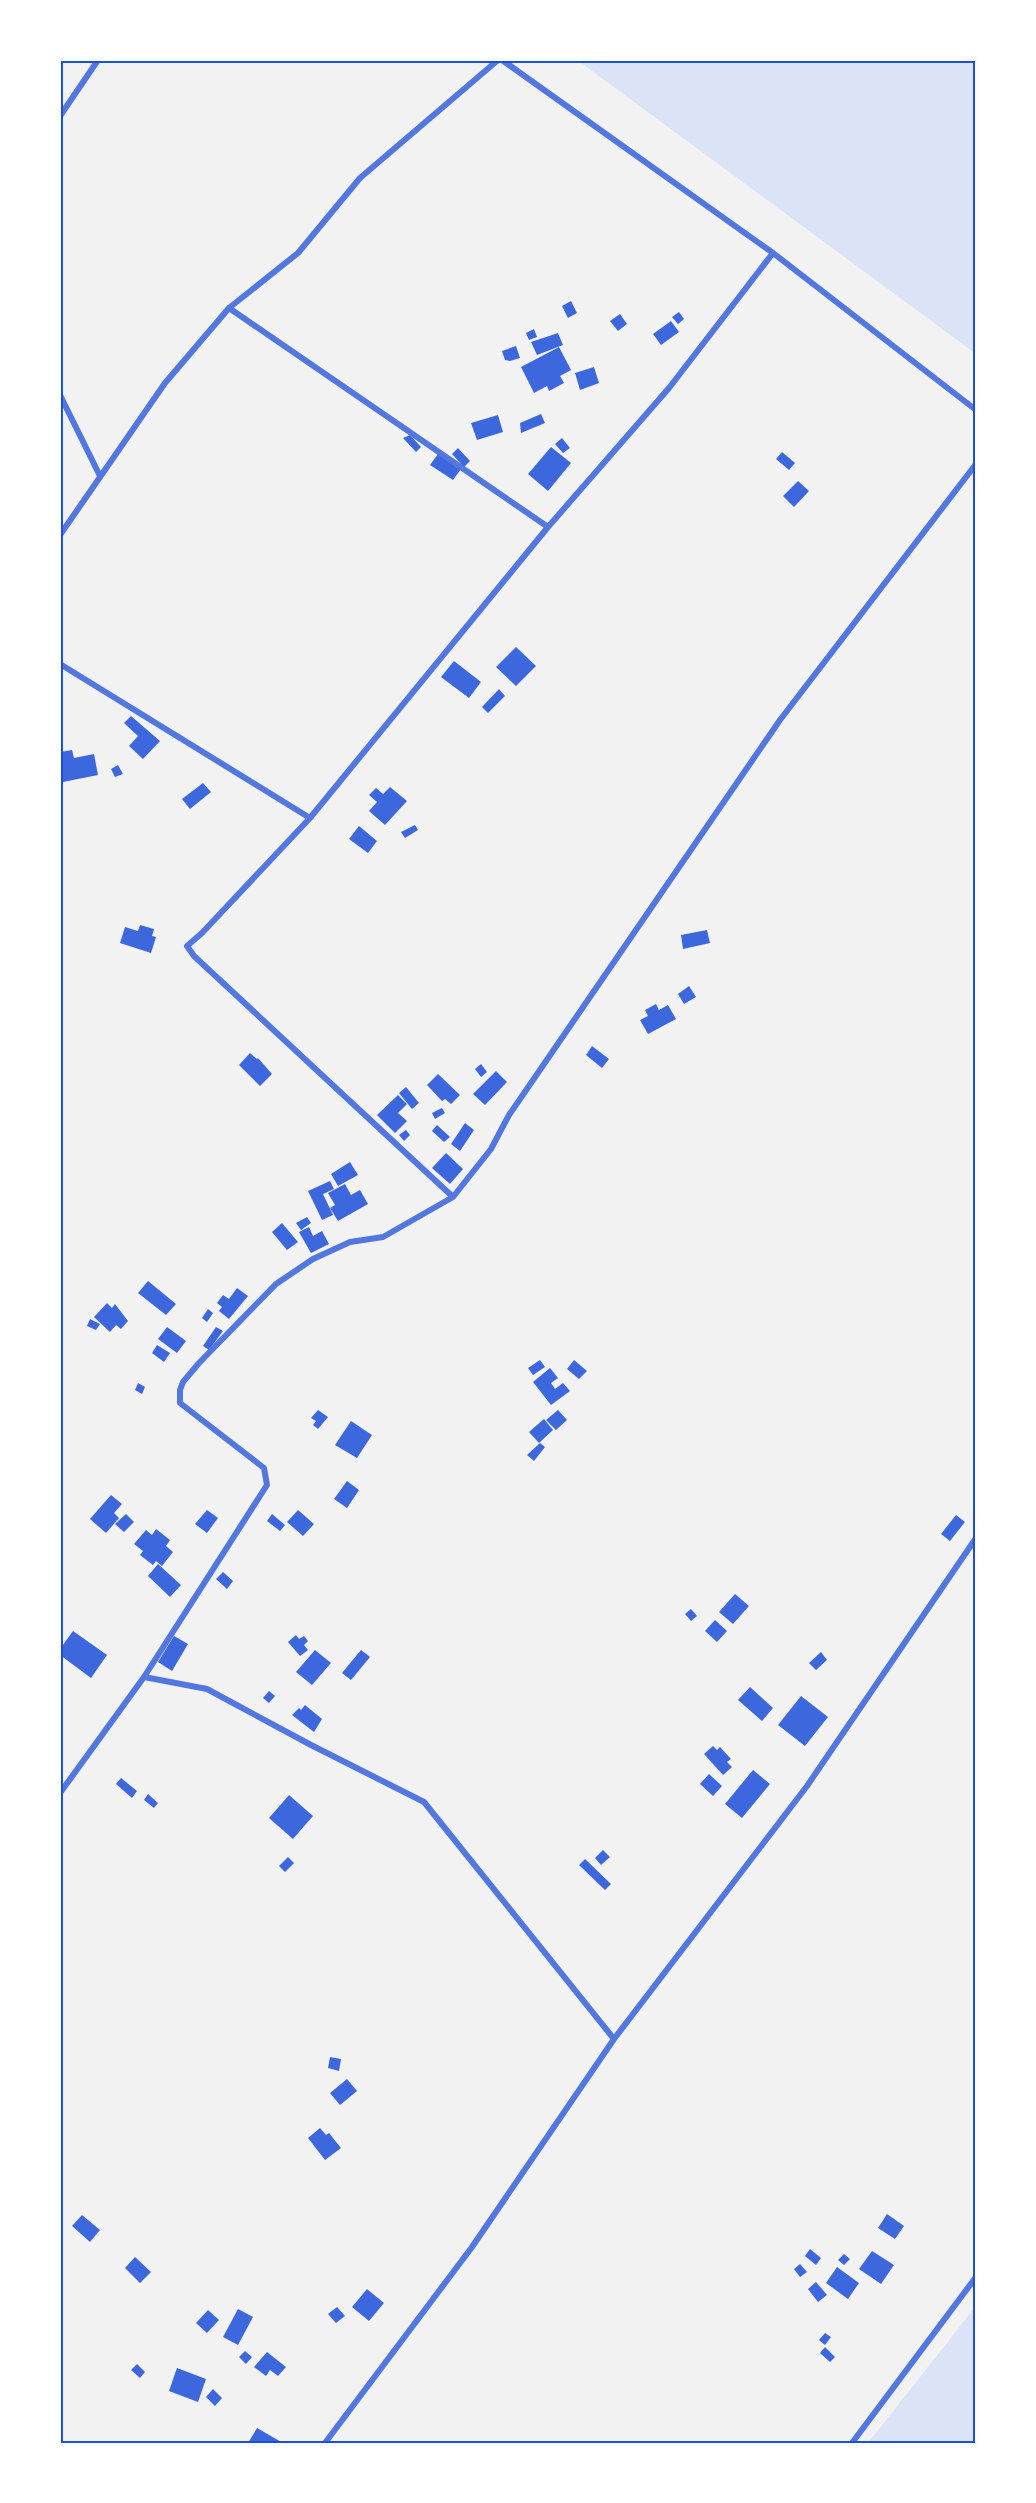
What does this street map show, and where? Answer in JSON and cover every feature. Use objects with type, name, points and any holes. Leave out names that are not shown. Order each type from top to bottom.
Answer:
[{"type":"street","points":[[60,116],[98,60]]},
{"type":"street","points":[[60,535],[165,383],[229,308],[298,253],[360,178],[500,60],[773,253],[976,410]]},
{"type":"street","points":[[453,1197],[194,956],[187,946],[202,933],[310,818],[548,527],[669,388],[773,253]]},
{"type":"street","points":[[229,308],[548,527]]},
{"type":"street","points":[[60,395],[100,476]]},
{"type":"street","points":[[60,1793],[144,1677],[267,1485],[264,1468],[180,1403],[180,1390],[183,1382],[276,1284],[313,1259],[350,1242],[383,1237],[453,1197],[491,1149],[509,1115],[780,720],[976,464]]},
{"type":"street","points":[[60,664],[310,818]]},
{"type":"street","points":[[325,2443],[472,2247],[614,2039],[807,1786],[976,1538]]},
{"type":"street","points":[[144,1677],[207,1689],[424,1802],[614,2039]]},
{"type":"street","points":[[852,2443],[976,2277]]},
{"type":"shaded area","points":[[577,60],[976,60],[976,354]]},
{"type":"shaded area","points":[[976,2306],[976,2443],[868,2443]]},
{"type":"building","points":[[571,301],[577,313],[568,318],[562,306]]},
{"type":"building","points":[[679,312],[684,319],[678,324],[672,317]]},
{"type":"building","points":[[620,314],[627,324],[618,331],[610,321]]},
{"type":"building","points":[[671,321],[679,332],[661,345],[653,334]]},
{"type":"building","points":[[534,329],[537,337],[529,340],[526,333]]},
{"type":"building","points":[[558,333],[563,345],[537,355],[531,342]]},
{"type":"building","points":[[516,346],[520,358],[505,360],[502,351]]},
{"type":"building","points":[[559,347],[571,370],[560,376],[564,383],[549,391],[547,386],[534,393],[521,367]]},
{"type":"building","points":[[594,367],[599,383],[580,390],[575,373]]},
{"type":"building","points":[[541,414],[545,423],[521,433],[520,423]]},
{"type":"building","points":[[498,415],[503,432],[477,440],[471,423]]},
{"type":"building","points":[[410,435],[421,447],[416,452],[403,438]]},
{"type":"building","points":[[562,438],[570,448],[563,453],[555,444]]},
{"type":"building","points":[[551,447],[571,463],[548,491],[528,474]]},
{"type":"building","points":[[458,448],[470,461],[464,467],[452,454]]},
{"type":"building","points":[[782,452],[795,463],[789,470],[776,459]]},
{"type":"building","points":[[438,454],[461,469],[453,480],[430,465]]},
{"type":"building","points":[[798,481],[809,491],[794,507],[783,496]]},
{"type":"building","points":[[516,647],[536,666],[516,686],[496,667]]},
{"type":"building","points":[[454,661],[481,682],[469,698],[441,677]]},
{"type":"building","points":[[499,689],[505,696],[488,713],[482,707]]},
{"type":"building","points":[[131,716],[160,741],[143,759],[129,746],[138,736],[124,723]]},
{"type":"building","points":[[72,750],[74,758],[94,754],[98,775],[63,782],[60,752]]},
{"type":"building","points":[[118,765],[123,774],[115,777],[111,769]]},
{"type":"building","points":[[203,783],[211,792],[190,809],[182,799]]},
{"type":"building","points":[[390,787],[407,801],[385,825],[369,811],[377,802],[369,795],[376,788],[383,794]]},
{"type":"building","points":[[415,825],[418,830],[405,838],[401,832]]},
{"type":"building","points":[[359,826],[377,841],[368,853],[349,839]]},
{"type":"building","points":[[140,925],[154,929],[152,936],[156,937],[151,953],[120,943],[125,927],[138,931]]},
{"type":"building","points":[[707,930],[710,943],[683,949],[681,935]]},
{"type":"building","points":[[689,986],[696,997],[684,1004],[678,994]]},
{"type":"building","points":[[656,1004],[659,1010],[668,1005],[676,1019],[648,1034],[640,1020],[648,1016],[645,1010]]},
{"type":"building","points":[[592,1046],[609,1059],[602,1068],[586,1055]]},
{"type":"building","points":[[250,1053],[258,1058],[272,1074],[260,1086],[239,1065]]},
{"type":"building","points":[[481,1064],[487,1072],[481,1077],[475,1069]]},
{"type":"building","points":[[496,1071],[507,1082],[485,1105],[473,1094]]},
{"type":"building","points":[[438,1074],[460,1095],[451,1104],[445,1099],[442,1101],[427,1085]]},
{"type":"building","points":[[406,1087],[419,1103],[412,1109],[399,1093]]},
{"type":"building","points":[[398,1095],[407,1104],[398,1113],[407,1121],[395,1133],[377,1115]]},
{"type":"building","points":[[442,1108],[445,1113],[435,1119],[432,1113]]},
{"type":"building","points":[[465,1123],[474,1130],[460,1151],[451,1144]]},
{"type":"building","points":[[437,1125],[450,1137],[444,1142],[432,1131]]},
{"type":"building","points":[[406,1130],[410,1135],[404,1141],[399,1135]]},
{"type":"building","points":[[446,1153],[463,1169],[450,1184],[432,1168]]},
{"type":"building","points":[[350,1162],[358,1175],[338,1186],[331,1174]]},
{"type":"building","points":[[330,1181],[334,1189],[323,1194],[333,1215],[322,1220],[308,1191]]},
{"type":"building","points":[[345,1184],[351,1195],[360,1190],[368,1204],[338,1221],[330,1208],[335,1205],[328,1193]]},
{"type":"building","points":[[307,1217],[311,1223],[301,1230],[296,1223]]},
{"type":"building","points":[[282,1223],[298,1242],[287,1250],[272,1232]]},
{"type":"building","points":[[309,1227],[313,1236],[322,1231],[329,1244],[311,1253],[299,1232]]},
{"type":"building","points":[[148,1281],[176,1304],[166,1315],[138,1293]]},
{"type":"building","points":[[237,1288],[248,1296],[229,1319],[219,1311],[222,1307],[217,1303],[223,1295],[229,1299]]},
{"type":"building","points":[[107,1303],[112,1308],[115,1304],[128,1321],[121,1329],[116,1325],[110,1332],[94,1317]]},
{"type":"building","points":[[208,1309],[213,1313],[207,1322],[202,1318]]},
{"type":"building","points":[[90,1319],[100,1324],[96,1330],[87,1326]]},
{"type":"building","points":[[167,1327],[186,1341],[177,1353],[158,1339]]},
{"type":"building","points":[[216,1327],[223,1331],[209,1350],[203,1346]]},
{"type":"building","points":[[157,1345],[170,1353],[164,1362],[152,1353]]},
{"type":"building","points":[[540,1360],[545,1367],[533,1375],[528,1368]]},
{"type":"building","points":[[574,1360],[587,1371],[579,1379],[567,1369]]},
{"type":"building","points":[[550,1368],[558,1378],[551,1383],[555,1389],[563,1383],[570,1391],[551,1405],[533,1382]]},
{"type":"building","points":[[138,1383],[145,1387],[142,1394],[135,1390]]},
{"type":"building","points":[[318,1410],[328,1417],[318,1429],[313,1425],[316,1421],[311,1418]]},
{"type":"building","points":[[558,1410],[567,1420],[556,1430],[546,1420]]},
{"type":"building","points":[[544,1419],[553,1430],[539,1443],[529,1432]]},
{"type":"building","points":[[351,1421],[372,1435],[357,1458],[335,1445]]},
{"type":"building","points":[[540,1443],[545,1447],[534,1461],[527,1455]]},
{"type":"building","points":[[347,1481],[359,1490],[347,1508],[334,1499]]},
{"type":"building","points":[[111,1495],[122,1504],[114,1513],[119,1518],[106,1533],[90,1519]]},
{"type":"building","points":[[207,1510],[218,1518],[207,1533],[195,1524]]},
{"type":"building","points":[[298,1510],[314,1524],[303,1536],[287,1522]]},
{"type":"building","points":[[126,1514],[134,1522],[124,1532],[115,1524]]},
{"type":"building","points":[[272,1514],[285,1525],[280,1531],[267,1521]]},
{"type":"building","points":[[956,1515],[965,1522],[950,1541],[941,1534]]},
{"type":"building","points":[[156,1529],[170,1540],[166,1546],[173,1552],[162,1566],[156,1561],[153,1565],[140,1555],[143,1551],[134,1544],[146,1530],[152,1535]]},
{"type":"building","points":[[158,1564],[181,1585],[170,1597],[148,1576]]},
{"type":"building","points":[[223,1572],[233,1581],[227,1589],[216,1579]]},
{"type":"building","points":[[735,1594],[749,1606],[733,1624],[719,1612]]},
{"type":"building","points":[[691,1609],[697,1616],[691,1621],[685,1614]]},
{"type":"building","points":[[715,1620],[727,1631],[717,1642],[705,1631]]},
{"type":"building","points":[[73,1631],[107,1655],[91,1678],[60,1655],[60,1649]]},
{"type":"building","points":[[296,1635],[299,1639],[304,1636],[308,1641],[304,1645],[308,1650],[300,1656],[288,1642]]},
{"type":"building","points":[[174,1636],[188,1644],[172,1671],[158,1662]]},
{"type":"building","points":[[315,1650],[331,1663],[312,1685],[296,1672]]},
{"type":"building","points":[[361,1650],[370,1657],[351,1680],[342,1673]]},
{"type":"building","points":[[821,1652],[827,1660],[816,1670],[809,1663]]},
{"type":"building","points":[[750,1687],[773,1708],[762,1721],[738,1700]]},
{"type":"building","points":[[269,1691],[275,1696],[269,1703],[263,1698]]},
{"type":"building","points":[[801,1696],[828,1717],[805,1746],[778,1725]]},
{"type":"building","points":[[305,1705],[322,1719],[314,1732],[292,1715]]},
{"type":"building","points":[[713,1746],[717,1750],[720,1747],[731,1759],[727,1762],[732,1767],[723,1775],[704,1754]]},
{"type":"building","points":[[753,1770],[770,1784],[742,1818],[725,1804]]},
{"type":"building","points":[[709,1774],[722,1786],[713,1796],[700,1784]]},
{"type":"building","points":[[121,1778],[137,1791],[132,1798],[116,1784]]},
{"type":"building","points":[[148,1794],[158,1803],[154,1808],[144,1800]]},
{"type":"building","points":[[289,1795],[313,1816],[293,1839],[269,1818]]},
{"type":"building","points":[[603,1850],[610,1857],[601,1865],[595,1858]]},
{"type":"building","points":[[288,1857],[294,1863],[285,1872],[279,1866]]},
{"type":"building","points":[[585,1859],[611,1884],[605,1890],[579,1865]]},
{"type":"building","points":[[330,2057],[341,2059],[339,2071],[328,2068]]},
{"type":"building","points":[[347,2079],[357,2091],[340,2105],[330,2093]]},
{"type":"building","points":[[320,2128],[326,2135],[329,2133],[341,2148],[325,2160],[308,2138]]},
{"type":"building","points":[[887,2214],[904,2226],[895,2239],[878,2228]]},
{"type":"building","points":[[82,2215],[100,2230],[90,2242],[72,2226]]},
{"type":"building","points":[[810,2249],[821,2258],[816,2265],[805,2256]]},
{"type":"building","points":[[872,2251],[894,2265],[881,2284],[859,2269]]},
{"type":"building","points":[[844,2254],[850,2259],[844,2265],[838,2260]]},
{"type":"building","points":[[135,2257],[151,2272],[140,2283],[125,2268]]},
{"type":"building","points":[[800,2264],[807,2272],[800,2277],[794,2269]]},
{"type":"building","points":[[837,2267],[859,2283],[848,2299],[826,2283]]},
{"type":"building","points":[[816,2282],[827,2295],[818,2302],[808,2289]]},
{"type":"building","points":[[367,2289],[384,2303],[369,2321],[352,2307]]},
{"type":"building","points":[[337,2307],[345,2316],[336,2323],[328,2314]]},
{"type":"building","points":[[238,2309],[253,2317],[238,2345],[223,2337]]},
{"type":"building","points":[[208,2310],[219,2320],[207,2333],[196,2323]]},
{"type":"building","points":[[825,2333],[831,2337],[825,2345],[819,2340]]},
{"type":"building","points":[[825,2347],[835,2357],[830,2362],[820,2353]]},
{"type":"building","points":[[245,2351],[252,2357],[246,2364],[239,2357]]},
{"type":"building","points":[[267,2352],[286,2367],[278,2376],[270,2370],[266,2376],[254,2367]]},
{"type":"building","points":[[137,2364],[145,2372],[140,2378],[131,2370]]},
{"type":"building","points":[[177,2368],[206,2379],[198,2402],[169,2391]]},
{"type":"building","points":[[213,2389],[222,2398],[215,2406],[206,2397]]},
{"type":"building","points":[[257,2428],[283,2443],[248,2443]]}]
